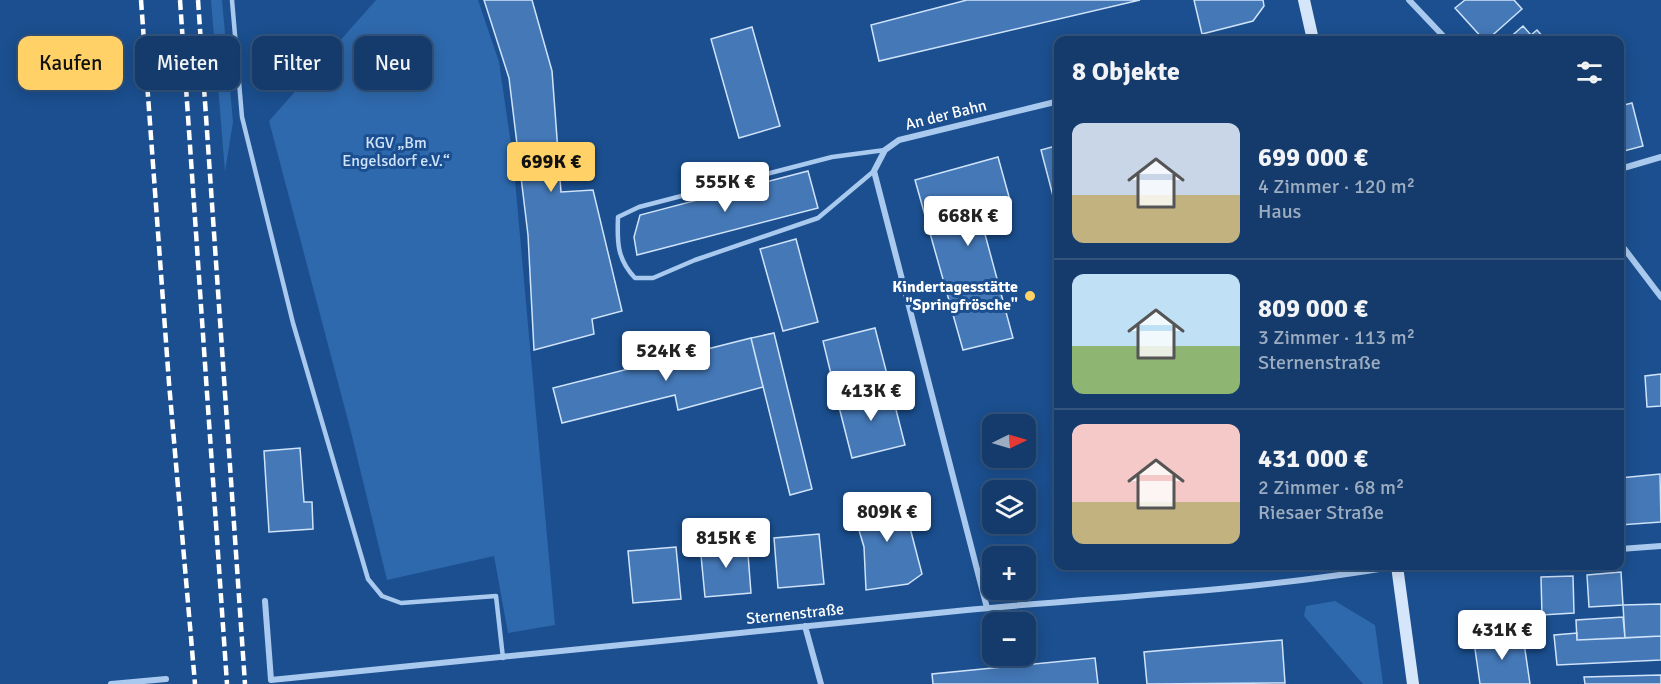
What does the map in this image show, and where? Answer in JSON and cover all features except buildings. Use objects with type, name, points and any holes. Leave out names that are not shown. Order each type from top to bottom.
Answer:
[{"type":"main road","points":[[1304,0],[1311,36]]},
{"type":"main road","points":[[1399,570],[1413,684]]},
{"type":"street","points":[[1409,0],[1443,36]]},
{"type":"street","name":"An der Bahn","points":[[885,150],[899,140],[1054,102]]},
{"type":"street","points":[[885,150],[874,171],[987,608]]},
{"type":"street","points":[[1624,168],[1661,157]]},
{"type":"street","points":[[1624,248],[1661,297]]},
{"type":"street","points":[[1624,549],[1661,546]]},
{"type":"street","name":"Sternenstraße","points":[[265,601],[271,680],[987,608],[1297,581],[1371,570]]},
{"type":"street","points":[[805,626],[821,684]]},
{"type":"street","points":[[111,684],[166,679]]},
{"type":"lane","points":[[232,0],[242,117],[293,323],[368,579],[382,596],[401,603],[496,596],[502,633],[503,658]]},
{"type":"lane","points":[[874,171],[818,218],[695,260],[653,278],[635,278],[624,267],[617,240],[618,217],[639,207],[832,157],[885,150]]},
{"type":"green space","points":[[211,0],[222,0],[225,36],[214,36]]},
{"type":"green space","name":"KGV „Bm Engelsdorf e.V.“","points":[[376,0],[478,0],[499,62],[513,158],[555,625],[508,633],[494,556],[387,580],[350,428],[269,121],[296,90],[342,90],[342,38]]},
{"type":"green space","points":[[218,90],[230,90],[233,122],[225,172]]},
{"type":"green space","points":[[1335,601],[1375,625],[1383,684],[1363,684],[1304,616],[1306,606]]},
{"type":"railway","points":[[141,0],[169,383],[195,684]]},
{"type":"railway","points":[[180,0],[227,684]]},
{"type":"railway","points":[[198,0],[245,684]]},
{"type":"place","name":"Kindertagesstätte \"Springfrösche\"","points":[[1030,296]]}]
